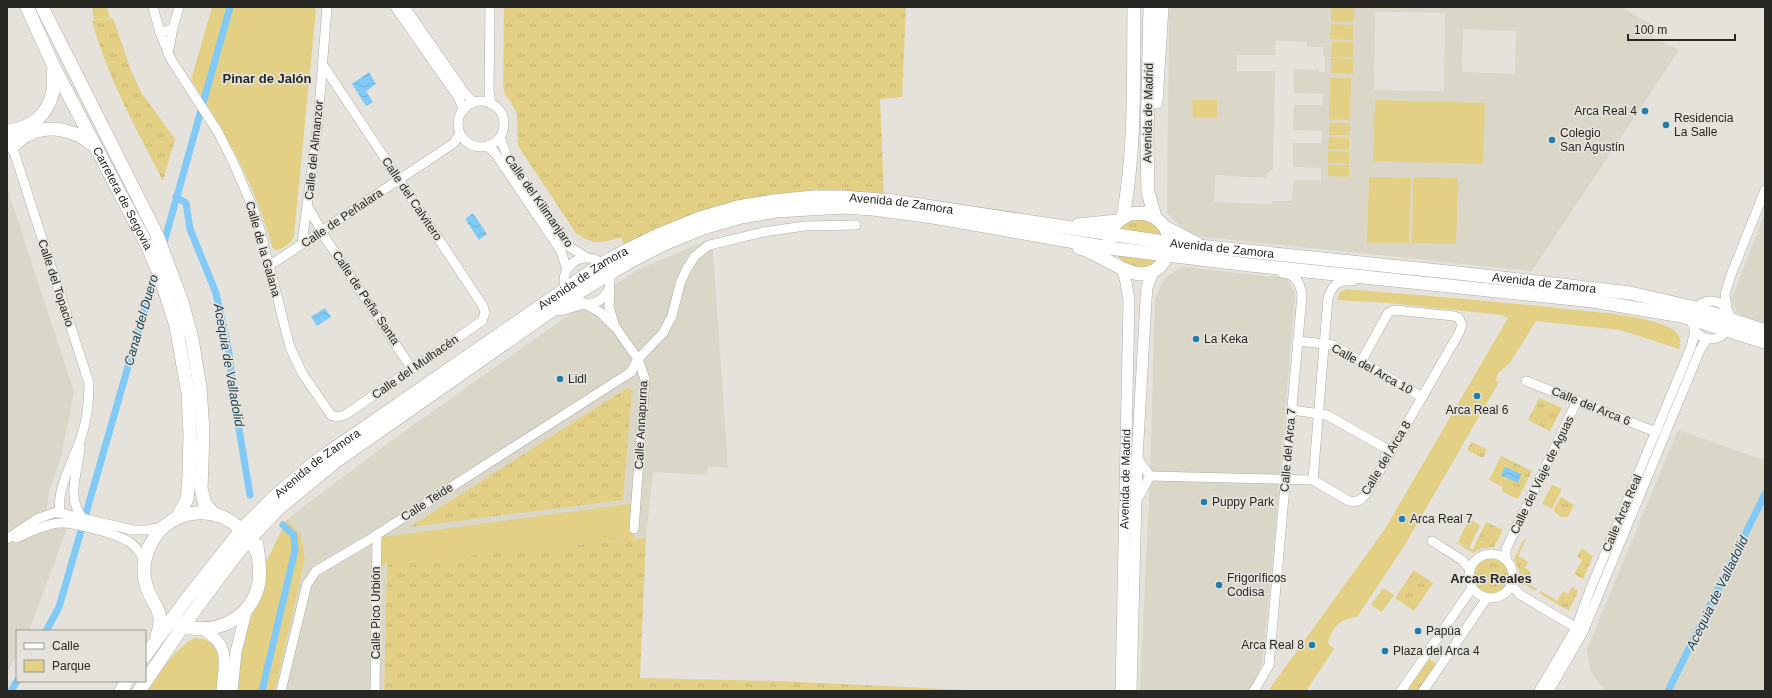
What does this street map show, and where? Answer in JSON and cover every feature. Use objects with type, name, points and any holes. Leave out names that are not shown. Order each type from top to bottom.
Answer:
[{"type":"highway","name":"Carretera de Segovia","points":[[27,7],[54,67],[148,247],[192,339],[200,387],[202,432],[201,489],[205,504],[221,517]]},
{"type":"highway","name":"Carretera de Segovia","points":[[42,7],[157,235],[176,304],[176,326],[188,393],[190,435],[189,476],[186,499],[177,518]]},
{"type":"highway","name":"Avenida de Madrid","points":[[1109,241],[1121,219],[1128,192],[1131,144],[1134,7]]},
{"type":"highway","name":"Avenida de Madrid","points":[[1150,7],[1147,141],[1148,192],[1155,217]]},
{"type":"highway","points":[[1147,141],[1154,125],[1162,7]]},
{"type":"highway","points":[[8,136],[33,124],[42,116],[50,103],[54,89],[54,67]]},
{"type":"highway","points":[[8,136],[22,137],[41,130],[60,130],[76,134],[95,146]]},
{"type":"highway","name":"Avenida de Zamora","points":[[246,534],[260,528],[278,509],[334,462],[572,290],[658,235],[700,218],[738,207],[798,198],[871,198],[989,222],[1169,249],[1250,265],[1593,301],[1649,309],[1694,319],[1728,319],[1765,331]]},
{"type":"highway","points":[[989,222],[1022,218],[1071,225],[1087,225],[1121,219],[1143,213],[1155,217],[1166,227],[1203,247]]},
{"type":"highway","points":[[989,222],[1025,240],[1083,249],[1119,267],[1139,274],[1153,271],[1163,263],[1169,249],[1166,227]]},
{"type":"highway","points":[[1109,241],[1119,267]]},
{"type":"highway","name":"Avenida de Zamora","points":[[1169,249],[1203,247],[1558,284],[1630,293],[1694,319]]},
{"type":"highway","points":[[602,270],[625,257]]},
{"type":"highway","points":[[548,307],[572,290]]},
{"type":"highway","name":"Avenida de Zamora","points":[[177,623],[271,500],[315,462],[548,307]]},
{"type":"highway","name":"Avenida de Zamora","points":[[1728,319],[1765,342]]},
{"type":"highway","points":[[155,642],[161,623],[160,614],[150,596],[146,584],[145,562],[147,552],[153,539],[163,527],[177,518],[193,514],[221,517],[246,514],[283,482],[315,462]]},
{"type":"highway","points":[[221,517],[246,534],[258,554]]},
{"type":"highway","points":[[141,689],[150,681],[178,644],[191,633],[202,629],[221,626],[231,622],[247,608],[255,596],[259,582],[260,568],[257,540],[260,528]]},
{"type":"highway","points":[[157,607],[177,623],[202,629]]},
{"type":"highway","points":[[146,655],[155,642],[177,623]]},
{"type":"highway","points":[[146,680],[177,623]]},
{"type":"highway","points":[[121,691],[126,682]]},
{"type":"main road","name":"Avenida de Madrid","points":[[1119,267],[1126,282],[1129,300],[1121,691]]},
{"type":"main road","name":"Avenida de Madrid","points":[[1131,691],[1137,458],[1147,287],[1153,271]]},
{"type":"main road","points":[[232,691],[236,652],[247,608]]},
{"type":"main road","points":[[202,629],[215,638],[223,647],[226,657],[222,691]]},
{"type":"street","name":"Calle de la Galana","points":[[152,7],[168,54],[181,77],[218,132],[249,199],[260,230],[285,330],[296,361],[302,373],[331,414],[337,417],[345,415]]},
{"type":"street","points":[[168,54],[179,7]]},
{"type":"street","name":"Calle del Almanzor","points":[[302,244],[308,207],[323,64],[327,7]]},
{"type":"street","points":[[395,7],[458,97],[464,110]]},
{"type":"street","points":[[405,7],[464,92],[474,103]]},
{"type":"street","points":[[490,7],[488,103],[474,103],[464,110],[459,123],[460,133],[466,141],[476,146],[487,146],[494,143],[500,137]]},
{"type":"street","points":[[160,33],[173,28]]},
{"type":"street","name":"Calle del Calvitero","points":[[323,64],[483,306],[485,317]]},
{"type":"street","points":[[320,92],[326,86],[335,83]]},
{"type":"street","name":"Calle del Kilimanjaro","points":[[488,103],[499,110],[503,118],[504,129],[500,137],[507,156],[568,246],[602,270]]},
{"type":"street","name":"Calle de Peñalara","points":[[454,143],[460,133]]},
{"type":"street","name":"Calle del Topacio","points":[[8,136],[89,383],[89,406],[81,438],[73,497],[76,522]]},
{"type":"street","name":"Calle de Peñalara","points":[[269,264],[276,262],[454,143],[466,141]]},
{"type":"street","name":"Calle del Kilimanjaro","points":[[487,146],[495,153],[561,251],[572,290]]},
{"type":"street","points":[[1728,319],[1718,302],[1712,301],[1701,304],[1694,319],[1707,339],[1719,338],[1728,319],[1725,294],[1731,275],[1765,190]]},
{"type":"street","name":"Calle de Peña Santa","points":[[308,207],[412,369]]},
{"type":"street","name":"Calle Teide","points":[[281,691],[307,584],[316,572],[631,372],[638,359],[663,333],[672,316],[680,284],[686,270],[695,256],[708,245],[763,232],[805,226],[856,225]]},
{"type":"street","points":[[574,261],[602,270],[604,297],[601,300],[596,302],[572,290],[574,261]]},
{"type":"street","name":"Calle del Arca 7","points":[[1250,265],[1289,274],[1296,278],[1301,288],[1302,295],[1269,665],[1254,691]]},
{"type":"street","name":"Calle Annapurna","points":[[602,270],[616,328]]},
{"type":"street","points":[[1712,301],[1718,295],[1731,275]]},
{"type":"street","points":[[1313,480],[1328,298],[1331,290],[1343,281],[1406,286],[1440,285]]},
{"type":"street","name":"Calle Annapurna","points":[[572,290],[600,312],[616,328],[638,359],[645,380],[634,529]]},
{"type":"street","name":"Calle del Arca 8","points":[[1150,476],[1286,478],[1313,480],[1350,501],[1356,503],[1360,501],[1384,463],[1459,333],[1462,325],[1459,318],[1454,316],[1394,310],[1388,313],[1361,362]]},
{"type":"street","name":"Calle del Mulhacén","points":[[345,415],[482,321],[485,317]]},
{"type":"street","name":"Calle Arca Real","points":[[1539,691],[1580,630],[1656,432],[1691,347],[1694,319]]},
{"type":"street","name":"Calle Arca Real","points":[[1549,691],[1580,630],[1698,354],[1707,339]]},
{"type":"street","name":"Calle del Arca 10","points":[[1298,341],[1333,346],[1422,397]]},
{"type":"street","name":"Calle del Arca 6","points":[[1526,381],[1656,432]]},
{"type":"street","name":"Calle del Viaje de Aguas","points":[[1504,554],[1577,401]]},
{"type":"street","points":[[1292,410],[1327,415],[1388,449],[1384,463]]},
{"type":"street","name":"Calle del Topacio","points":[[60,512],[62,491],[69,467],[81,438]]},
{"type":"street","name":"Avenida de Madrid","points":[[1137,458],[1150,476]]},
{"type":"street","points":[[1136,503],[1150,476]]},
{"type":"street","name":"Calle del Topacio","points":[[37,519],[52,508],[62,491]]},
{"type":"street","points":[[7,539],[37,519],[52,513],[60,512],[76,522]]},
{"type":"street","points":[[60,512],[76,522]]},
{"type":"street","points":[[7,542],[42,527],[58,523],[76,522],[133,530],[148,530],[163,527]]},
{"type":"street","points":[[91,525],[128,541],[139,551],[145,562]]},
{"type":"street","name":"Calle Pico Urbión","points":[[375,691],[376,534]]},
{"type":"street","points":[[1432,541],[1471,566]]},
{"type":"street","points":[[1488,554],[1504,554],[1513,571],[1510,588],[1499,598],[1481,597],[1472,588],[1469,579],[1471,566],[1477,559],[1488,554]]},
{"type":"street","points":[[1402,691],[1472,588]]},
{"type":"street","points":[[1510,588],[1580,630]]},
{"type":"street","points":[[1423,691],[1487,598]]},
{"type":"shaded area","name":"Colegio San Agustín","points":[[1169,7],[1331,7],[1331,22],[1353,22],[1353,7],[1621,7],[1656,27],[1651,37],[1679,50],[1532,271],[1205,237],[1192,234],[1173,220],[1167,212]],"holes":[[[1375,12],[1445,13],[1444,91],[1374,90]],[[1463,29],[1516,31],[1515,74],[1462,72]],[[1275,41],[1307,42],[1307,47],[1323,47],[1323,56],[1325,56],[1325,72],[1319,72],[1319,70],[1294,69],[1294,93],[1323,94],[1322,105],[1294,105],[1293,130],[1322,131],[1322,143],[1293,143],[1293,167],[1321,168],[1321,180],[1293,180],[1292,201],[1272,201],[1272,204],[1214,202],[1215,175],[1267,178],[1267,173],[1273,169],[1275,71],[1237,71],[1237,55],[1275,55]]]},
{"type":"shaded area","points":[[7,187],[74,392],[62,453],[49,493],[46,515],[69,523],[29,630],[16,630],[16,656],[7,672]]},
{"type":"shaded area","points":[[1765,213],[1765,324],[1741,315],[1737,312],[1731,300]]},
{"type":"shaded area","points":[[712,238],[728,468],[708,466],[706,475],[653,472],[646,538],[387,564],[384,691],[275,691],[305,558],[301,535],[287,519],[388,443],[563,319],[637,270]]},
{"type":"shaded area","points":[[1182,267],[1287,278],[1295,294],[1274,546],[1262,664],[1254,691],[1140,691],[1150,476],[1155,298],[1165,278]]},
{"type":"shaded area","points":[[1678,430],[1764,460],[1765,458],[1765,691],[1605,691],[1590,671],[1587,649]]},
{"type":"green space","points":[[92,7],[107,7],[110,18],[94,20]]},
{"type":"green space","points":[[212,7],[314,7],[316,10],[294,236],[289,244],[277,250],[274,250],[272,247],[258,203],[239,160],[191,80]]},
{"type":"green space","points":[[504,7],[906,7],[902,97],[880,99],[884,196],[624,245],[621,237],[603,242],[588,240],[576,233],[518,146],[517,114],[511,102],[505,95],[503,86]]},
{"type":"green space","points":[[1331,7],[1354,7],[1353,22],[1331,22]]},
{"type":"green space","points":[[113,18],[131,70],[141,92],[175,139],[163,181],[114,83],[92,21]]},
{"type":"green space","points":[[1331,24],[1353,25],[1353,40],[1330,39]]},
{"type":"green space","points":[[1332,42],[1353,42],[1353,57],[1331,57]]},
{"type":"green space","points":[[1331,58],[1353,59],[1353,74],[1331,73]]},
{"type":"green space","points":[[1330,78],[1351,78],[1350,120],[1329,119]]},
{"type":"green space","points":[[1192,100],[1217,100],[1217,117],[1193,118]]},
{"type":"green space","points":[[1375,100],[1485,103],[1483,164],[1373,161]]},
{"type":"green space","points":[[1329,123],[1350,123],[1350,135],[1329,135]]},
{"type":"green space","points":[[1329,137],[1349,138],[1349,150],[1328,149]]},
{"type":"green space","points":[[1328,151],[1349,152],[1349,164],[1328,163]]},
{"type":"green space","points":[[1328,165],[1349,165],[1349,177],[1328,176]]},
{"type":"green space","points":[[1369,177],[1411,178],[1409,243],[1367,243]]},
{"type":"green space","points":[[1413,177],[1458,178],[1456,244],[1412,243]]},
{"type":"green space","points":[[1139,219],[1154,224],[1162,237],[1118,230],[1127,223]]},
{"type":"green space","points":[[1115,251],[1160,257],[1150,266],[1138,268],[1124,263]]},
{"type":"green space","points":[[1346,289],[1511,303],[1636,317],[1662,324],[1672,329],[1679,335],[1680,346],[1679,349],[1620,330],[1536,321],[1510,363],[1499,372],[1495,380],[1499,382],[1406,543],[1357,617],[1341,622],[1332,632],[1328,643],[1334,649],[1306,691],[1268,691],[1385,529],[1508,318],[1502,315],[1388,303],[1337,300],[1340,292]]},
{"type":"green space","points":[[627,388],[630,388],[632,391],[623,500],[410,527]]},
{"type":"green space","points":[[1539,398],[1562,408],[1550,431],[1528,420]]},
{"type":"green space","points":[[1471,442],[1487,449],[1483,458],[1467,450]]},
{"type":"green space","points":[[1501,456],[1532,471],[1518,499],[1501,491],[1503,487],[1489,480]]},
{"type":"green space","points":[[1552,485],[1562,489],[1552,509],[1542,504]]},
{"type":"green space","points":[[1561,497],[1574,505],[1568,517],[1561,517],[1553,510]]},
{"type":"green space","points":[[636,503],[634,539],[385,564],[376,567],[376,538]]},
{"type":"green space","points":[[287,519],[301,535],[305,558],[275,691],[237,691],[240,653],[248,625],[264,586],[266,562]]},
{"type":"green space","points":[[1469,519],[1480,525],[1469,548],[1458,542]]},
{"type":"green space","points":[[1486,522],[1503,530],[1494,547],[1482,548],[1473,553],[1455,542],[1473,549]]},
{"type":"green space","points":[[646,538],[640,678],[778,681],[988,691],[384,691],[387,564],[384,564]]},
{"type":"green space","points":[[1524,539],[1526,540],[1518,556],[1528,562],[1525,568],[1531,572],[1526,582],[1537,589],[1536,591],[1520,582],[1519,570],[1514,559]]},
{"type":"green space","points":[[1582,548],[1593,556],[1583,579],[1574,574],[1582,560],[1577,557]]},
{"type":"green space","points":[[1495,559],[1504,564],[1508,570],[1508,584],[1504,590],[1495,595],[1487,595],[1478,590],[1474,584],[1473,573],[1478,564],[1484,560]]},
{"type":"green space","points":[[1414,570],[1433,583],[1414,611],[1395,598]]},
{"type":"green space","points":[[1572,587],[1578,591],[1569,611],[1539,593],[1541,591],[1557,601],[1563,591],[1568,594]]},
{"type":"green space","points":[[1383,588],[1394,595],[1382,612],[1371,605]]},
{"type":"green space","points":[[195,638],[205,640],[212,644],[216,649],[220,665],[219,691],[147,691],[174,654],[187,642]]},
{"type":"green space","points":[[1429,659],[1437,664],[1419,691],[1407,691]]},
{"type":"water","points":[[369,72],[376,84],[366,91],[373,102],[366,106],[352,84]]},
{"type":"water","points":[[473,213],[487,234],[479,240],[465,219]]},
{"type":"water","points":[[325,308],[331,317],[317,326],[311,317]]},
{"type":"water","points":[[1505,467],[1521,474],[1518,483],[1501,475]]},
{"type":"waterway","name":"Canal del Duero","points":[[163,246],[230,7]]},
{"type":"waterway","name":"Acequia de Valladolid","points":[[176,197],[186,203],[190,229],[216,293],[229,353],[235,405],[250,495]]},
{"type":"waterway","name":"Canal del Duero","points":[[47,630],[59,607],[156,269]]},
{"type":"waterway","name":"Acequia de Valladolid","points":[[1668,691],[1765,494]]},
{"type":"waterway","name":"Acequia de Valladolid","points":[[262,691],[295,550],[294,535],[283,525]]},
{"type":"waterway","name":"Canal del Duero","points":[[11,691],[16,682]]},
{"type":"place","name":"Arca Real 4","points":[[1645,111]]},
{"type":"place","name":"Residencia La Salle","points":[[1666,125]]},
{"type":"place","name":"Colegio San Agustín","points":[[1552,140]]},
{"type":"place","name":"La Keka","points":[[1196,339]]},
{"type":"place","name":"Lidl","points":[[560,379]]},
{"type":"place","name":"Arca Real 6","points":[[1477,396]]},
{"type":"place","name":"Puppy Park","points":[[1204,502]]},
{"type":"place","name":"Arca Real 7","points":[[1402,519]]},
{"type":"place","name":"Frigoríficos Codisa","points":[[1219,585]]},
{"type":"place","name":"Papúa","points":[[1418,631]]},
{"type":"place","name":"Arca Real 8","points":[[1312,645]]},
{"type":"place","name":"Plaza del Arca 4","points":[[1385,651]]},
{"type":"district","name":"Pinar de Jalón","points":[[267,78]]},
{"type":"district","name":"Arcas Reales","points":[[1491,578]]}]
